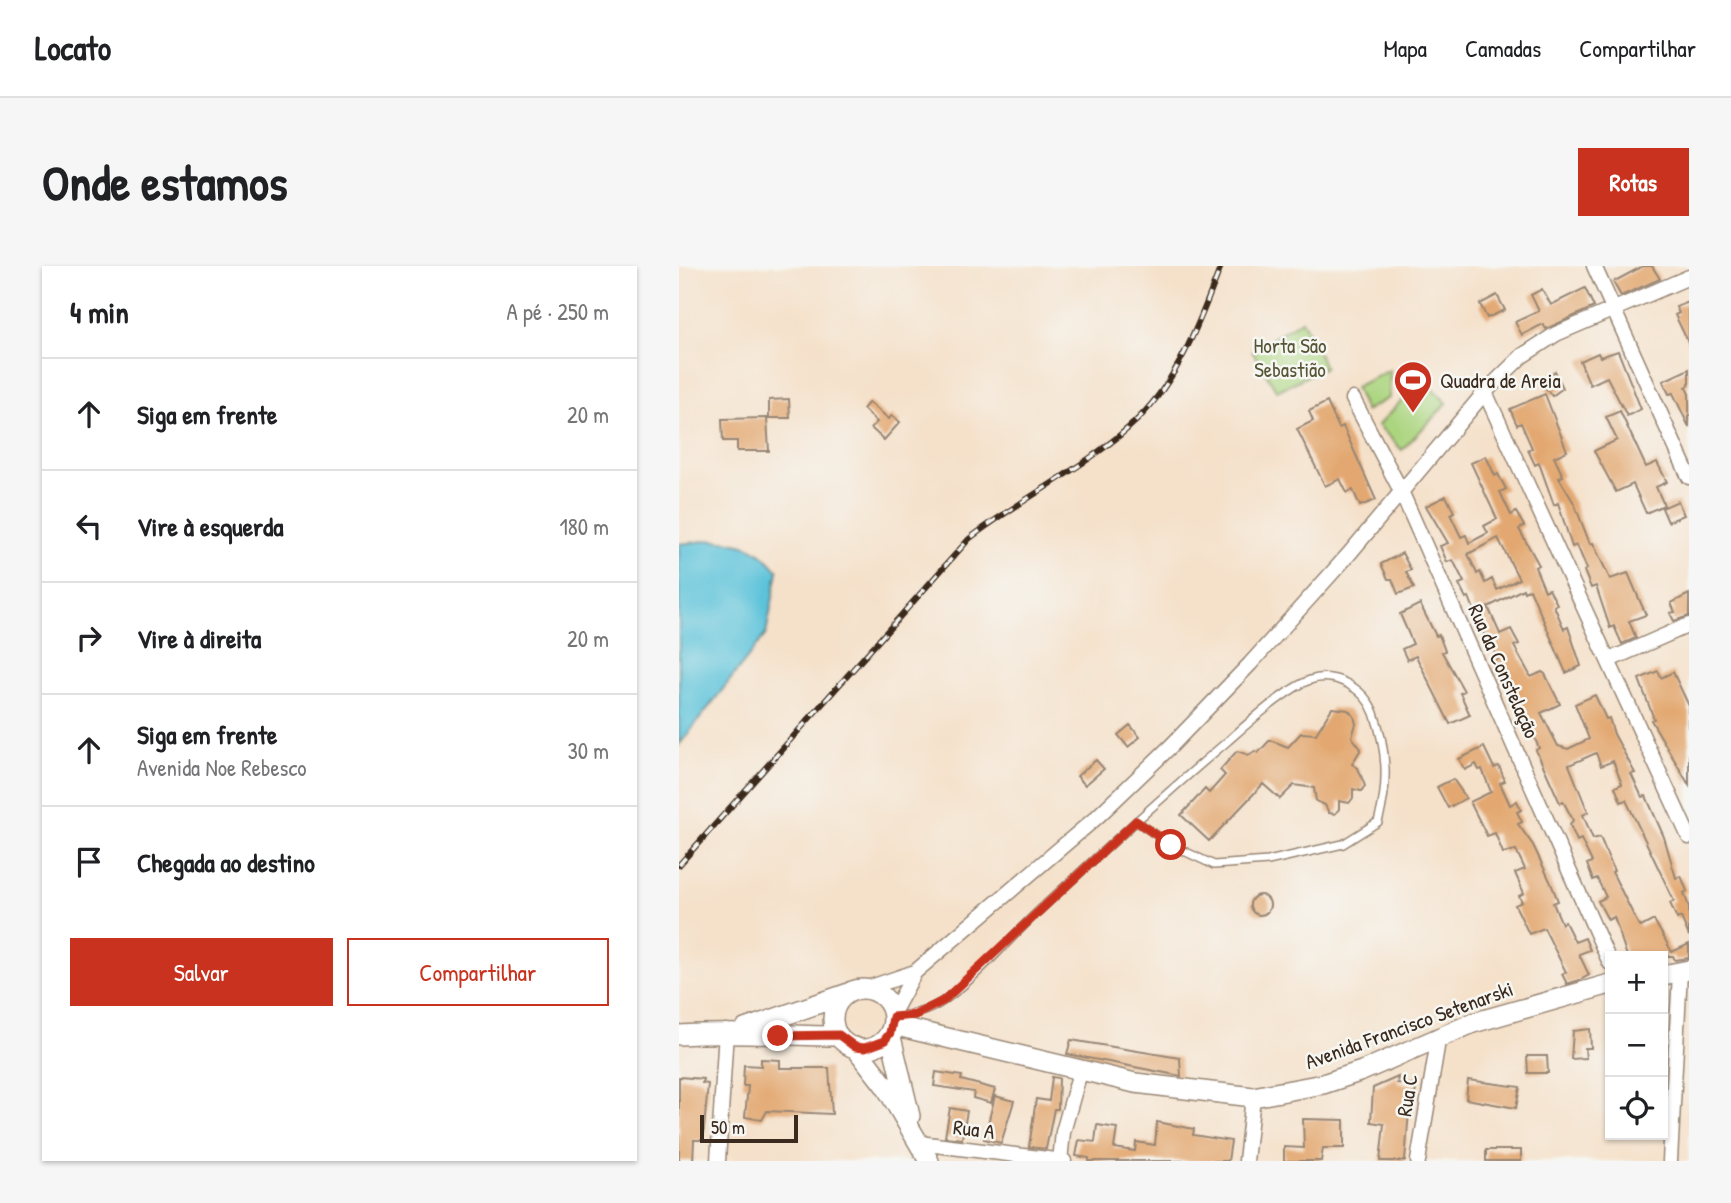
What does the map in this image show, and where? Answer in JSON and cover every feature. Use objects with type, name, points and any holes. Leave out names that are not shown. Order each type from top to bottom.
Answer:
[{"type":"street","points":[[1594,266],[1689,477]]},
{"type":"street","points":[[733,1031],[915,972],[1097,817],[1171,746],[1277,634],[1485,392],[1522,356],[1556,334],[1689,277]]},
{"type":"street","points":[[1485,392],[1689,837]]},
{"type":"street","name":"Rua da Constelação","points":[[1353,399],[1401,491],[1605,952]]},
{"type":"street","points":[[1609,660],[1689,625]]},
{"type":"street","points":[[679,1035],[733,1031],[875,1046],[892,1022],[915,972]]},
{"type":"street","points":[[1671,1161],[1677,972]]},
{"type":"street","name":"Avenida Francisco Setenarski","points":[[892,1022],[1080,1072],[1201,1093],[1252,1097],[1323,1084],[1362,1071],[1439,1035],[1504,1013],[1605,985]]},
{"type":"street","points":[[917,1137],[892,1022],[883,996],[856,991],[835,1008],[834,1018],[847,1041],[886,1087],[929,1161]]},
{"type":"street","points":[[718,1161],[733,1031]]},
{"type":"street","name":"Rua C","points":[[1418,1161],[1439,1035]]},
{"type":"street","points":[[1062,1161],[1063,1132],[1080,1072]]},
{"type":"street","points":[[1246,1161],[1252,1097]]},
{"type":"street","name":"Rua A","points":[[917,1137],[1062,1161]]},
{"type":"lane","points":[[892,1022],[915,1015],[943,1001],[1136,821],[1258,714],[1309,680],[1336,679],[1352,686],[1370,703],[1386,751],[1385,796],[1378,822],[1343,844],[1268,860],[1214,865],[1171,845],[1136,821]]},
{"type":"green space","name":"Horta São Sebastião","points":[[1302,320],[1325,367],[1277,391],[1252,351]]},
{"type":"green space","points":[[1390,370],[1389,398],[1365,411],[1355,387]]},
{"type":"green space","name":"Quadra de Areia","points":[[1423,379],[1447,403],[1402,450],[1378,425]]},
{"type":"water","points":[[713,540],[750,547],[764,556],[778,571],[766,634],[679,745],[679,544]]},
{"type":"building","points":[[1643,266],[1652,266],[1660,279],[1621,296],[1613,282]]},
{"type":"building","points":[[1585,288],[1594,307],[1546,329],[1543,324],[1522,335],[1515,322],[1539,311],[1531,295],[1542,289],[1551,305]]},
{"type":"building","points":[[1497,295],[1505,310],[1487,318],[1480,304]]},
{"type":"building","points":[[1689,302],[1689,344],[1675,315],[1679,313],[1676,307]]},
{"type":"building","points":[[1618,351],[1641,409],[1627,416],[1607,377],[1590,385],[1580,361],[1598,353],[1600,357]]},
{"type":"building","points":[[1689,369],[1689,385],[1686,387],[1689,394],[1689,427],[1673,393],[1669,394],[1663,381]]},
{"type":"building","points":[[1555,371],[1563,388],[1552,396],[1541,382]]},
{"type":"building","points":[[1545,394],[1567,451],[1554,457],[1563,476],[1559,478],[1574,503],[1590,544],[1593,543],[1610,579],[1628,573],[1646,615],[1629,621],[1636,638],[1622,644],[1614,626],[1610,628],[1596,586],[1591,588],[1584,571],[1587,569],[1577,545],[1572,547],[1558,503],[1554,505],[1539,463],[1535,465],[1528,450],[1532,448],[1521,423],[1517,425],[1510,409]]},
{"type":"building","points":[[789,399],[790,418],[769,418],[769,400]]},
{"type":"building","points":[[869,402],[889,419],[892,415],[900,422],[884,440],[871,428],[877,422],[863,409]]},
{"type":"building","points":[[1327,402],[1339,428],[1343,426],[1376,500],[1360,506],[1353,490],[1347,493],[1340,479],[1325,486],[1297,429],[1313,421],[1309,411]]},
{"type":"building","points":[[1620,411],[1646,467],[1657,462],[1667,482],[1656,487],[1664,505],[1646,513],[1633,484],[1616,492],[1594,451],[1617,440],[1606,417]]},
{"type":"building","points":[[767,418],[769,451],[737,451],[737,441],[723,441],[722,419]]},
{"type":"building","points":[[1486,456],[1495,476],[1498,474],[1506,489],[1500,492],[1511,515],[1516,512],[1524,526],[1519,529],[1539,565],[1535,567],[1545,591],[1549,589],[1557,604],[1554,606],[1564,629],[1568,627],[1581,666],[1566,673],[1530,589],[1524,592],[1523,589],[1488,607],[1500,634],[1511,629],[1519,644],[1514,646],[1531,677],[1542,672],[1545,674],[1560,704],[1541,713],[1558,746],[1568,749],[1589,739],[1575,704],[1595,695],[1606,719],[1609,718],[1614,734],[1635,773],[1631,774],[1642,797],[1646,796],[1664,837],[1676,878],[1681,876],[1687,891],[1684,893],[1689,907],[1689,936],[1681,917],[1677,919],[1670,903],[1674,901],[1626,800],[1621,802],[1615,787],[1622,784],[1613,761],[1601,766],[1596,753],[1569,765],[1588,812],[1583,815],[1593,839],[1600,837],[1614,871],[1612,872],[1637,922],[1641,927],[1654,920],[1672,952],[1689,944],[1689,958],[1675,960],[1673,956],[1668,956],[1668,951],[1625,951],[1614,917],[1608,920],[1598,901],[1606,897],[1597,878],[1593,880],[1587,864],[1592,862],[1581,839],[1577,841],[1570,825],[1573,820],[1563,801],[1560,803],[1536,750],[1539,748],[1506,676],[1501,678],[1492,662],[1498,659],[1487,635],[1485,637],[1469,597],[1466,598],[1459,584],[1464,582],[1453,560],[1447,562],[1440,546],[1448,543],[1426,506],[1446,496],[1454,512],[1450,514],[1461,537],[1466,535],[1469,543],[1488,533],[1484,526],[1497,519],[1471,463]],"holes":[[[1498,538],[1519,579],[1497,590],[1492,579],[1485,583],[1480,572],[1477,574],[1468,554]]]},
{"type":"building","points":[[1678,501],[1684,515],[1668,522],[1662,508]]},
{"type":"building","points":[[1402,553],[1411,570],[1406,572],[1414,588],[1398,594],[1392,579],[1388,579],[1381,564]]},
{"type":"building","points":[[1689,594],[1689,616],[1674,621],[1670,613],[1675,612],[1671,603]]},
{"type":"building","points":[[1420,604],[1436,636],[1439,635],[1445,651],[1442,652],[1464,691],[1460,693],[1470,715],[1450,724],[1416,656],[1407,660],[1402,649],[1413,644],[1400,614]]},
{"type":"building","points":[[1658,671],[1661,678],[1673,672],[1689,706],[1689,785],[1651,720],[1654,719],[1639,679]]},
{"type":"building","points":[[1332,708],[1348,710],[1354,716],[1356,724],[1352,737],[1361,749],[1352,764],[1358,768],[1365,786],[1361,791],[1353,789],[1353,798],[1349,803],[1339,801],[1339,809],[1335,814],[1329,813],[1325,805],[1316,801],[1314,788],[1294,785],[1280,799],[1263,784],[1209,841],[1181,815],[1205,789],[1209,793],[1225,775],[1220,770],[1237,751],[1249,755],[1255,751],[1258,753],[1270,740],[1288,747],[1301,733],[1316,734]]},
{"type":"building","points":[[1130,725],[1140,737],[1128,747],[1118,735]]},
{"type":"building","points":[[1484,747],[1494,768],[1499,766],[1505,781],[1500,783],[1510,805],[1517,801],[1521,810],[1517,812],[1522,822],[1518,824],[1533,845],[1550,881],[1558,901],[1553,903],[1562,924],[1565,922],[1575,942],[1585,938],[1590,950],[1579,954],[1589,975],[1580,980],[1567,984],[1562,974],[1566,972],[1544,928],[1529,934],[1515,905],[1522,902],[1519,896],[1524,893],[1515,873],[1525,869],[1516,850],[1503,853],[1495,833],[1487,836],[1470,802],[1491,792],[1482,769],[1479,770],[1476,764],[1465,770],[1459,759]]},
{"type":"building","points":[[1096,760],[1104,769],[1085,785],[1077,776]]},
{"type":"building","points":[[1453,779],[1466,798],[1448,808],[1437,787]]},
{"type":"building","points":[[1260,895],[1267,898],[1270,905],[1267,912],[1260,915],[1253,912],[1250,905],[1253,898]]},
{"type":"building","points":[[1590,1029],[1591,1048],[1585,1048],[1586,1058],[1571,1059],[1573,1031]]},
{"type":"building","points":[[1071,1040],[1180,1058],[1181,1076],[1067,1054]]},
{"type":"building","points":[[1527,1056],[1547,1056],[1548,1073],[1528,1073]]},
{"type":"building","points":[[761,1059],[780,1060],[780,1068],[829,1068],[832,1114],[767,1111],[762,1120],[745,1117],[748,1086],[743,1086],[744,1065],[761,1066]]},
{"type":"building","points":[[936,1072],[962,1076],[961,1080],[995,1089],[991,1103],[973,1098],[974,1092],[934,1086]]},
{"type":"building","points":[[679,1077],[703,1079],[702,1083],[708,1084],[703,1140],[694,1140],[693,1161],[679,1161]]},
{"type":"building","points":[[1052,1077],[1059,1078],[1058,1109],[1054,1109],[1046,1149],[1029,1147],[1036,1099],[1049,1101]]},
{"type":"building","points":[[1398,1077],[1397,1083],[1416,1085],[1415,1098],[1410,1098],[1405,1161],[1380,1161],[1384,1124],[1371,1122],[1373,1088]]},
{"type":"building","points":[[1468,1080],[1520,1087],[1516,1108],[1466,1099]]},
{"type":"building","points":[[995,1096],[1014,1101],[1001,1143],[984,1139]]},
{"type":"building","points":[[950,1108],[967,1111],[962,1139],[945,1137]]},
{"type":"building","points":[[1303,1119],[1344,1120],[1344,1148],[1323,1148],[1321,1161],[1284,1161],[1284,1147],[1304,1148]]},
{"type":"building","points":[[1157,1122],[1194,1129],[1193,1135],[1231,1141],[1228,1161],[1089,1161],[1089,1158],[1076,1156],[1079,1140],[1095,1142],[1097,1125],[1117,1128],[1114,1148],[1135,1151],[1136,1142],[1155,1145]]},
{"type":"building","points":[[1486,1150],[1521,1150],[1521,1161],[1486,1161]]},
{"type":"railway","points":[[679,865],[969,539],[1098,452],[1153,403],[1166,385],[1197,327],[1221,266]]},
{"type":"place","name":"Quadra de Areia","points":[[1413,414]]},
{"type":"route","points":[[778,1036],[839,1035],[846,1043],[855,1047],[875,1046],[884,1041],[890,1033],[893,1017],[915,1015],[943,1001],[1136,821],[1171,845]]}]
